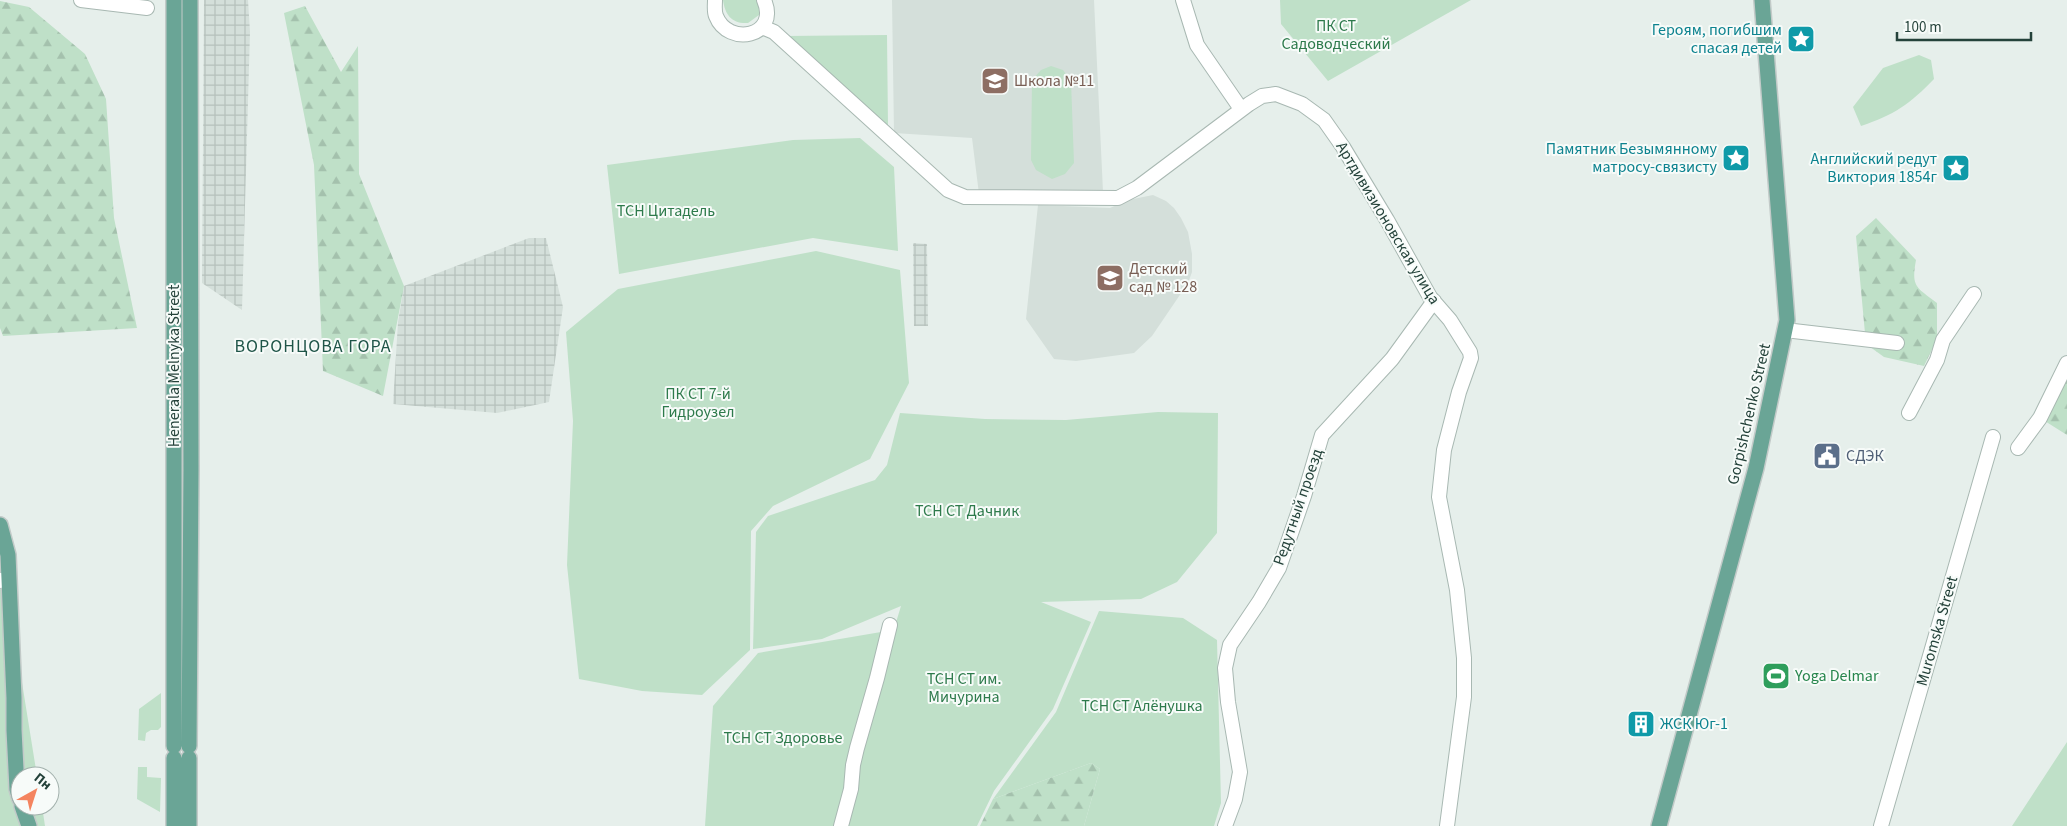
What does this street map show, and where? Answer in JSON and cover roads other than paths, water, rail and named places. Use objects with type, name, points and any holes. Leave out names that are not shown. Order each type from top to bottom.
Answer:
[{"type":"main road","name":"Henerala Melnyka Street","points":[[174,0],[175,326],[181,751],[189,826]]},
{"type":"main road","name":"Henerala Melnyka Street","points":[[174,826],[181,751],[191,327],[190,0]]},
{"type":"main road","name":"Gorpishchenko Street","points":[[1658,826],[1756,468],[1788,320],[1762,0]]},
{"type":"main road","points":[[175,326],[191,327]]},
{"type":"main road","points":[[0,525],[8,555],[2,580],[14,698],[16,766]]},
{"type":"street","points":[[81,0],[147,8]]},
{"type":"street","points":[[715,0],[715,14],[727,29],[744,34],[756,32],[762,27],[767,14],[764,0]]},
{"type":"street","points":[[1183,0],[1197,46],[1242,109]]},
{"type":"street","name":"Артдивизионовская улица","points":[[762,27],[779,37],[948,190],[965,197],[1118,198],[1138,188],[1262,96],[1276,94],[1302,104],[1324,120],[1348,155],[1434,301],[1466,344],[1471,358],[1450,425],[1440,474],[1439,497],[1457,590],[1464,658],[1464,697],[1447,826]]},
{"type":"street","points":[[1909,413],[1937,360],[1942,340],[1974,294]]},
{"type":"street","name":"Редутный проезд","points":[[1225,826],[1235,799],[1240,772],[1225,677],[1230,645],[1279,568],[1304,496],[1322,435],[1392,359],[1434,301]]},
{"type":"street","points":[[1785,330],[1897,343]]},
{"type":"street","points":[[2018,448],[2040,418],[2067,363]]},
{"type":"street","name":"Muromska Street","points":[[1881,826],[1993,437]]},
{"type":"street","points":[[841,826],[852,789],[856,748],[890,626]]},
{"type":"place","name":"Героям, погибшим спасая детей","points":[[1801,39]]},
{"type":"place","name":"Школа №11","points":[[995,81]]},
{"type":"place","name":"Памятник Безымянному матросу-связисту","points":[[1736,158]]},
{"type":"place","name":"Английский редут Виктория 1854г","points":[[1956,168]]},
{"type":"place","name":"Детский сад № 128","points":[[1110,278]]},
{"type":"place","name":"СДЭК","points":[[1827,456]]},
{"type":"place","name":"Yoga Delmar","points":[[1776,676]]},
{"type":"place","name":"ЖСК Юг-1","points":[[1641,724]]},
{"type":"district","name":"ВОРОНЦОВА ГОРА","points":[[313,346]]},
{"type":"park label","name":"ПК СТ Садоводческий","points":[[1336,35]]},
{"type":"park label","name":"ТСН Цитадель","points":[[666,211]]},
{"type":"park label","name":"ПК СТ 7-й Гидроузел","points":[[698,403]]},
{"type":"park label","name":"ТСН СТ Дачник","points":[[967,511]]},
{"type":"park label","name":"ТСН СТ им. Мичурина","points":[[964,688]]},
{"type":"park label","name":"ТСН СТ Алёнушка","points":[[1142,706]]},
{"type":"park label","name":"ТСН СТ Здоровье","points":[[783,738]]}]
